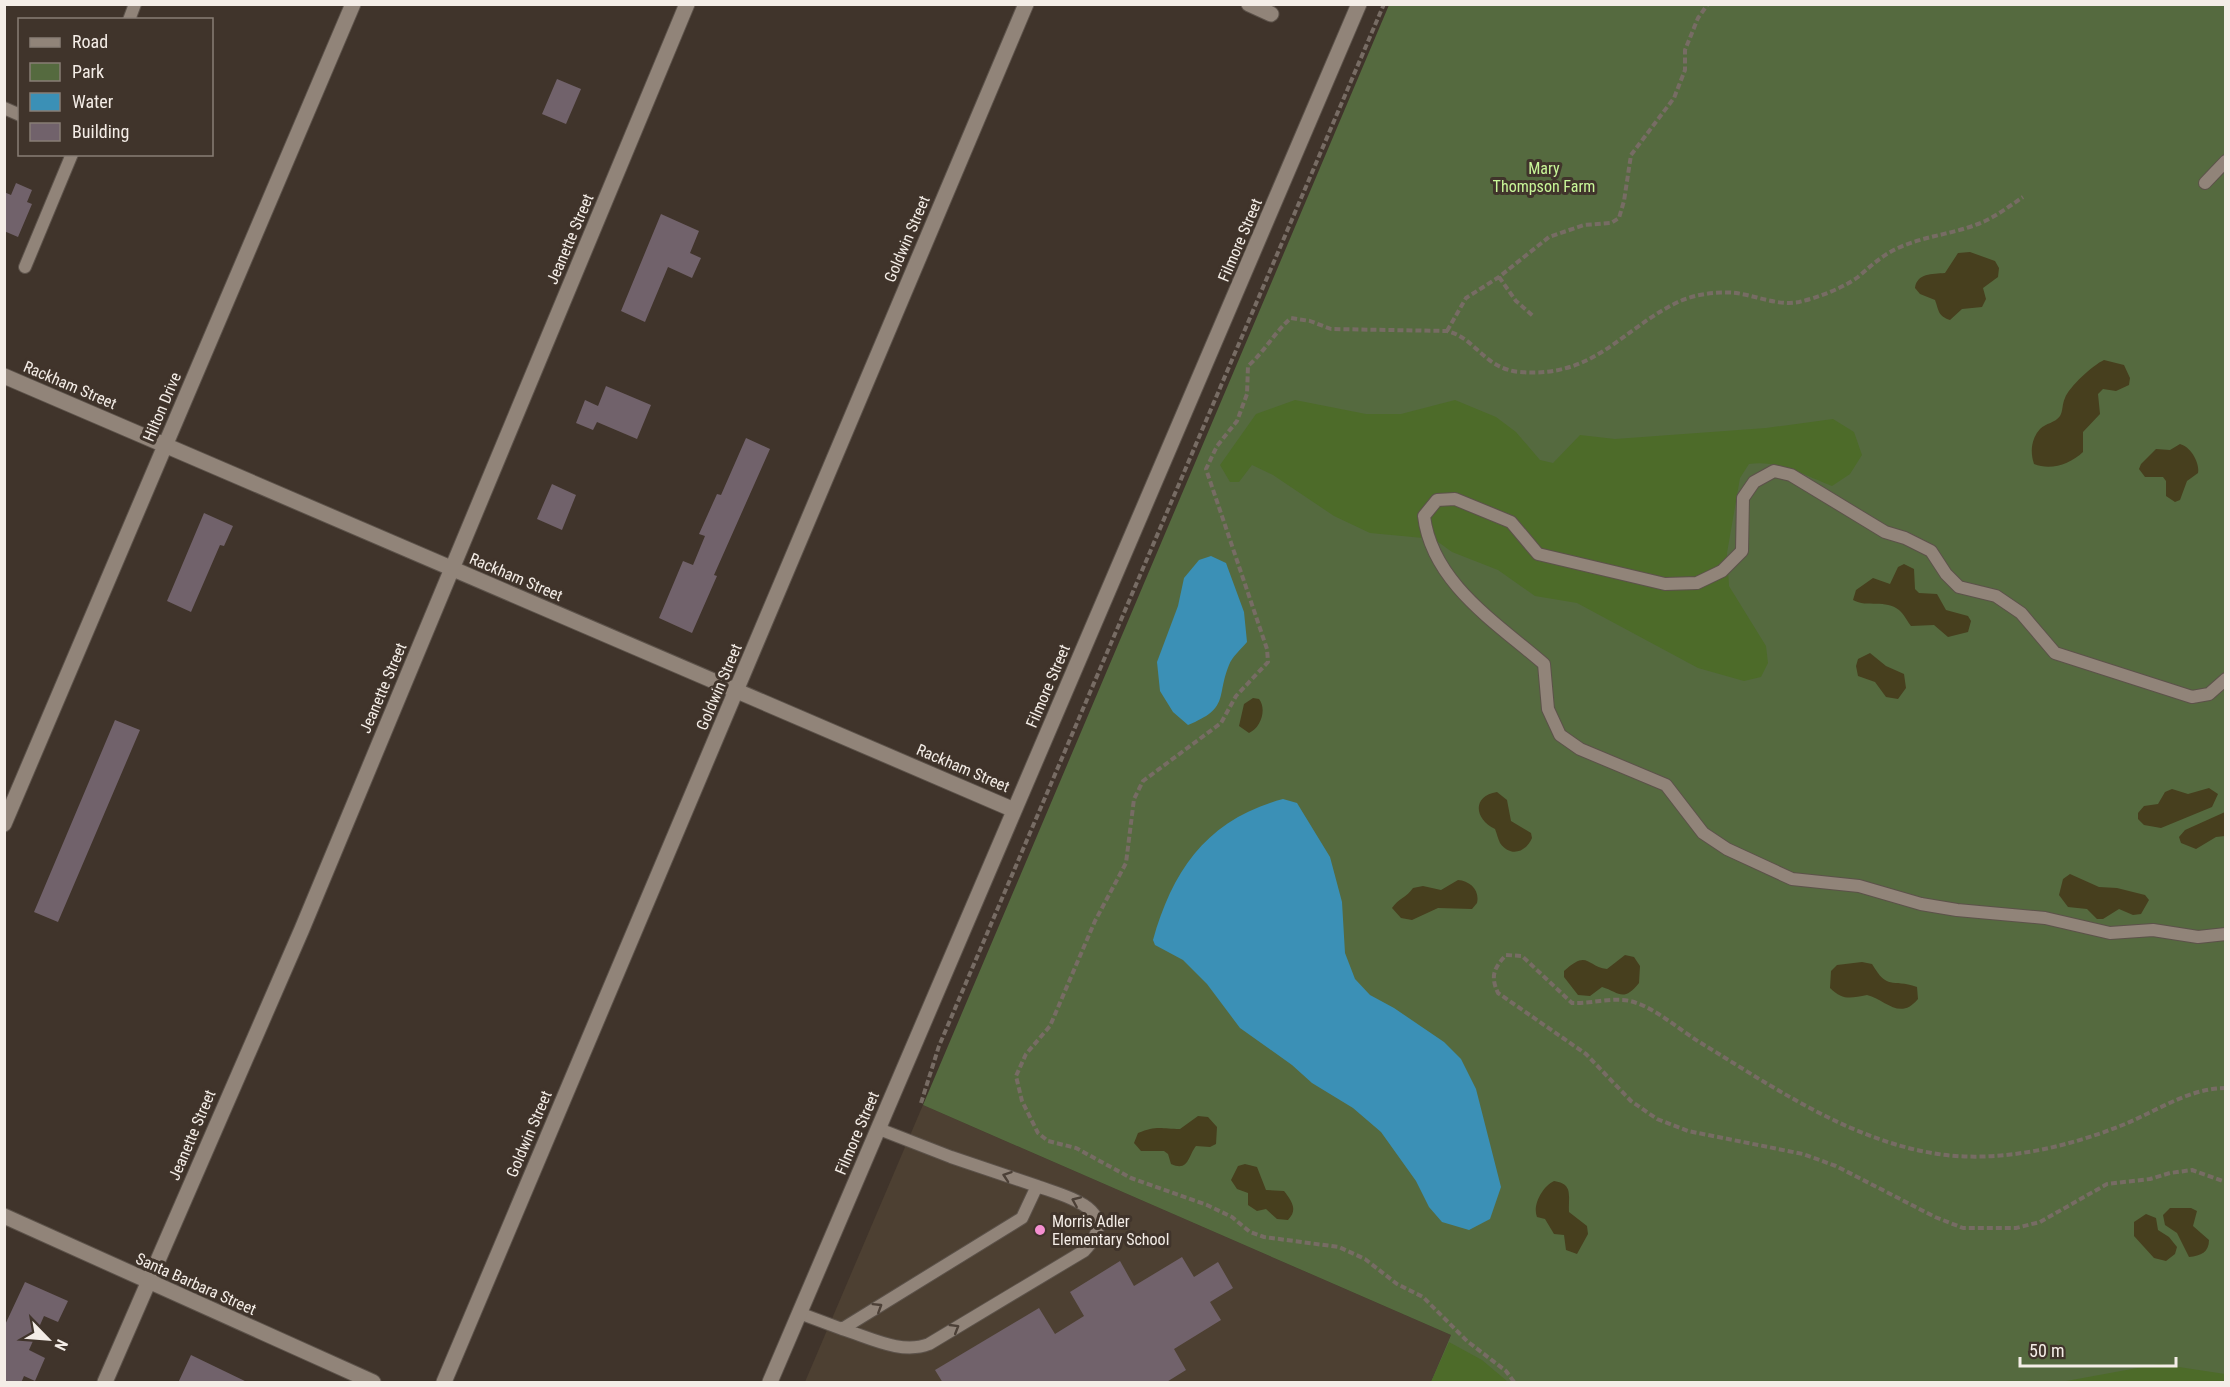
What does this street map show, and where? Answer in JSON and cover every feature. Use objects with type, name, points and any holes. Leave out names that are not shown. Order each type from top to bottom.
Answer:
[{"type":"street","name":"Hilton Drive","points":[[4,824],[353,4]]},
{"type":"street","name":"Jeanette Street","points":[[105,1383],[302,929],[687,4]]},
{"type":"street","name":"Goldwin Street","points":[[444,1383],[1026,4]]},
{"type":"street","points":[[1249,4],[1271,14]]},
{"type":"street","name":"Filmore Street","points":[[770,1383],[1359,4]]},
{"type":"street","name":"Rackham Street","points":[[4,376],[1014,810]]},
{"type":"street","name":"Santa Barbara Street","points":[[4,1216],[373,1383]]},
{"type":"lane","points":[[4,108],[18,114]]},
{"type":"lane","points":[[25,267],[71,156]]},
{"type":"lane","points":[[2205,183],[2226,161]]},
{"type":"lane","points":[[2226,679],[2209,694],[2192,697],[2055,653],[2021,613],[1996,596],[1959,586],[1946,574],[1931,550],[1885,532],[1810,485],[1791,475],[1774,471],[1754,482],[1743,498],[1742,551],[1722,571],[1697,583],[1665,584],[1538,554],[1511,522],[1455,499],[1437,500],[1424,516],[1427,538],[1468,601],[1544,664],[1548,709],[1560,735],[1580,749],[1666,785],[1703,833],[1727,849],[1792,879],[1859,886],[1921,904],[2045,918],[2110,933],[2153,930],[2198,937],[2226,934]]},
{"type":"lane","points":[[799,1313],[903,1348],[917,1349],[1083,1251],[1096,1239],[1099,1228],[1095,1217],[1084,1203],[879,1129]]},
{"type":"lane","points":[[842,1329],[1022,1218],[1031,1204],[1037,1186]]},
{"type":"path","points":[[921,1103],[939,1046],[1384,4]]},
{"type":"path","points":[[1447,331],[1466,298],[1499,277],[1549,237],[1584,225],[1611,223],[1619,218],[1631,155],[1674,98],[1685,70],[1685,50],[1698,18],[1708,4]]},
{"type":"path","points":[[1514,1383],[1506,1371],[1467,1341],[1423,1297],[1397,1284],[1365,1259],[1339,1247],[1264,1237],[1250,1232],[1232,1217],[1207,1205],[1131,1178],[1077,1148],[1048,1141],[1038,1133],[1022,1101],[1016,1076],[1026,1054],[1050,1026],[1095,921],[1126,863],[1134,798],[1143,781],[1221,723],[1236,696],[1268,662],[1268,649],[1206,469],[1217,446],[1237,421],[1247,394],[1248,366],[1264,352],[1276,331],[1291,318],[1310,321],[1331,329],[1447,331],[1461,334],[1473,349],[1496,367],[1519,372],[1570,367],[1593,359],[1678,302],[1701,294],[1736,293],[1768,301],[1798,302],[1856,279],[1877,259],[1898,248],[1928,236],[1986,221],[2023,197]]},
{"type":"path","points":[[1499,277],[1516,301],[1533,316]]},
{"type":"path","points":[[2226,1088],[2212,1088],[2194,1093],[2119,1127],[2080,1140],[2013,1154],[1978,1157],[1937,1154],[1890,1142],[1821,1113],[1630,1001],[1572,1003],[1522,956],[1506,955],[1495,967],[1492,981],[1498,993],[1586,1054],[1631,1101],[1657,1119],[1688,1131],[1803,1154],[1836,1166],[1935,1217],[1963,1228],[2016,1228],[2040,1222],[2107,1184],[2150,1179],[2193,1170],[2226,1182]]},
{"type":"shaded area","name":"Morris Adler Elementary School","points":[[923,1105],[1451,1335],[1431,1382],[805,1382]]},
{"type":"green space","name":"Mary Thompson Farm","points":[[1389,5],[2225,5],[2225,1382],[1431,1382],[1451,1335],[923,1105]]},
{"type":"green space","points":[[1295,400],[1366,414],[1401,414],[1455,400],[1496,417],[1516,432],[1540,460],[1553,463],[1580,435],[1615,439],[1766,428],[1833,419],[1854,432],[1862,455],[1850,474],[1832,486],[1792,469],[1760,463],[1749,464],[1740,478],[1727,553],[1729,586],[1766,646],[1768,663],[1761,677],[1744,681],[1698,668],[1577,603],[1535,596],[1498,570],[1452,552],[1434,539],[1370,533],[1334,516],[1273,475],[1252,465],[1239,482],[1230,482],[1220,465],[1256,414]]},
{"type":"green space","points":[[1449,1342],[1482,1360],[1508,1382],[1431,1382]]},
{"type":"green space","points":[[2159,1364],[2225,1374],[2225,1382],[2061,1382]]},
{"type":"sand","points":[[1970,252],[1995,261],[1999,268],[1998,277],[1983,288],[1986,299],[1982,307],[1962,309],[1950,320],[1941,315],[1935,300],[1920,294],[1915,288],[1916,283],[1926,275],[1945,273],[1958,253]]},
{"type":"sand","points":[[2104,360],[2124,365],[2130,378],[2129,385],[2116,391],[2103,389],[2098,394],[2100,414],[2083,432],[2083,452],[2060,465],[2047,467],[2034,464],[2032,446],[2037,433],[2042,427],[2058,418],[2065,398],[2076,382]]},
{"type":"sand","points":[[2180,444],[2188,448],[2194,456],[2198,465],[2198,473],[2187,481],[2180,500],[2175,502],[2166,496],[2166,481],[2163,477],[2145,477],[2139,469],[2156,449],[2170,450]]},
{"type":"sand","points":[[1904,564],[1914,569],[1915,589],[1919,593],[1937,594],[1946,610],[1968,616],[1971,621],[1968,632],[1948,637],[1934,625],[1911,626],[1901,612],[1894,607],[1853,600],[1856,590],[1873,578],[1890,584],[1898,567]]},
{"type":"sand","points":[[1870,653],[1886,666],[1904,674],[1906,688],[1898,699],[1886,697],[1875,682],[1858,676],[1856,666],[1858,659]]},
{"type":"sand","points":[[1253,698],[1259,699],[1263,713],[1260,723],[1249,733],[1239,726],[1244,704]]},
{"type":"sand","points":[[2209,788],[2218,794],[2212,807],[2161,828],[2144,825],[2138,819],[2138,813],[2144,806],[2158,804],[2165,792],[2172,789],[2188,794]]},
{"type":"sand","points":[[1497,792],[1507,800],[1511,821],[1531,833],[1532,838],[1522,850],[1513,852],[1504,848],[1495,829],[1483,820],[1480,814],[1479,808],[1483,798]]},
{"type":"sand","points":[[2225,812],[2225,836],[2216,837],[2196,849],[2181,843],[2179,837],[2185,830]]},
{"type":"sand","points":[[2070,874],[2099,887],[2117,888],[2145,895],[2149,900],[2141,914],[2133,915],[2119,909],[2103,919],[2097,919],[2087,909],[2068,907],[2059,895],[2063,879]]},
{"type":"sand","points":[[1458,880],[1470,884],[1477,894],[1477,903],[1472,909],[1438,908],[1412,920],[1401,918],[1392,908],[1413,888],[1423,886],[1441,890]]},
{"type":"sand","points":[[1625,955],[1634,957],[1640,966],[1639,983],[1629,993],[1621,994],[1602,987],[1590,996],[1578,995],[1564,977],[1564,971],[1578,961],[1587,961],[1607,969]]},
{"type":"sand","points":[[1862,962],[1872,964],[1886,981],[1917,987],[1918,999],[1911,1005],[1899,1009],[1867,995],[1843,997],[1830,988],[1831,971],[1837,965]]},
{"type":"sand","points":[[1198,1116],[1208,1117],[1217,1127],[1216,1144],[1210,1147],[1196,1146],[1187,1162],[1181,1166],[1171,1164],[1168,1154],[1164,1151],[1141,1151],[1134,1143],[1138,1133],[1155,1128],[1180,1129]]},
{"type":"sand","points":[[1245,1164],[1257,1167],[1266,1190],[1284,1191],[1293,1209],[1288,1220],[1277,1219],[1266,1209],[1257,1211],[1248,1205],[1248,1193],[1237,1189],[1231,1180],[1238,1166]]},
{"type":"sand","points":[[1554,1181],[1565,1185],[1569,1192],[1569,1212],[1587,1226],[1588,1234],[1577,1254],[1566,1250],[1564,1235],[1554,1234],[1545,1219],[1537,1217],[1537,1202],[1546,1187]]},
{"type":"sand","points":[[2170,1208],[2191,1208],[2197,1211],[2193,1226],[2209,1240],[2208,1248],[2204,1253],[2189,1257],[2177,1233],[2165,1225],[2163,1215]]},
{"type":"sand","points":[[2146,1214],[2156,1218],[2158,1230],[2169,1237],[2177,1247],[2175,1254],[2166,1261],[2154,1258],[2134,1236],[2134,1222]]},
{"type":"water","points":[[1211,556],[1226,563],[1244,612],[1247,642],[1230,662],[1216,707],[1201,719],[1188,725],[1173,712],[1160,691],[1157,662],[1178,606],[1184,578],[1199,560]]},
{"type":"water","points":[[1283,799],[1297,803],[1330,857],[1342,902],[1345,953],[1355,979],[1370,995],[1394,1008],[1444,1042],[1461,1059],[1476,1089],[1501,1187],[1490,1219],[1469,1230],[1442,1222],[1429,1207],[1416,1181],[1381,1132],[1353,1108],[1312,1083],[1292,1065],[1240,1028],[1207,984],[1183,960],[1155,945],[1153,940],[1171,891],[1197,850],[1234,819]]},
{"type":"building","points":[[557,79],[581,89],[566,124],[542,114]]},
{"type":"building","points":[[16,183],[32,190],[27,202],[32,204],[18,237],[4,231],[4,192],[11,195]]},
{"type":"building","points":[[661,214],[699,231],[690,253],[701,258],[692,278],[668,267],[645,322],[621,311]]},
{"type":"building","points":[[606,386],[651,405],[637,439],[597,422],[593,430],[576,423],[585,400],[598,406]]},
{"type":"building","points":[[746,438],[770,449],[714,575],[717,576],[692,633],[659,618],[683,561],[693,565],[705,536],[699,534],[717,494],[721,495]]},
{"type":"building","points":[[552,484],[576,495],[562,530],[537,519]]},
{"type":"building","points":[[204,513],[233,526],[224,546],[220,545],[191,612],[167,601]]},
{"type":"building","points":[[115,720],[140,730],[58,922],[34,912]]},
{"type":"building","points":[[1182,1257],[1194,1277],[1218,1262],[1233,1288],[1210,1302],[1221,1320],[1174,1349],[1186,1370],[1165,1383],[943,1383],[935,1370],[1039,1308],[1055,1334],[1084,1316],[1070,1292],[1120,1261],[1134,1286]]},
{"type":"building","points":[[25,1282],[68,1301],[58,1322],[44,1316],[29,1350],[45,1358],[35,1381],[24,1376],[21,1383],[4,1383],[4,1327]]},
{"type":"building","points":[[191,1355],[249,1383],[178,1383]]},
{"type":"place","name":"Morris Adler Elementary School","points":[[1040,1230]]}]
